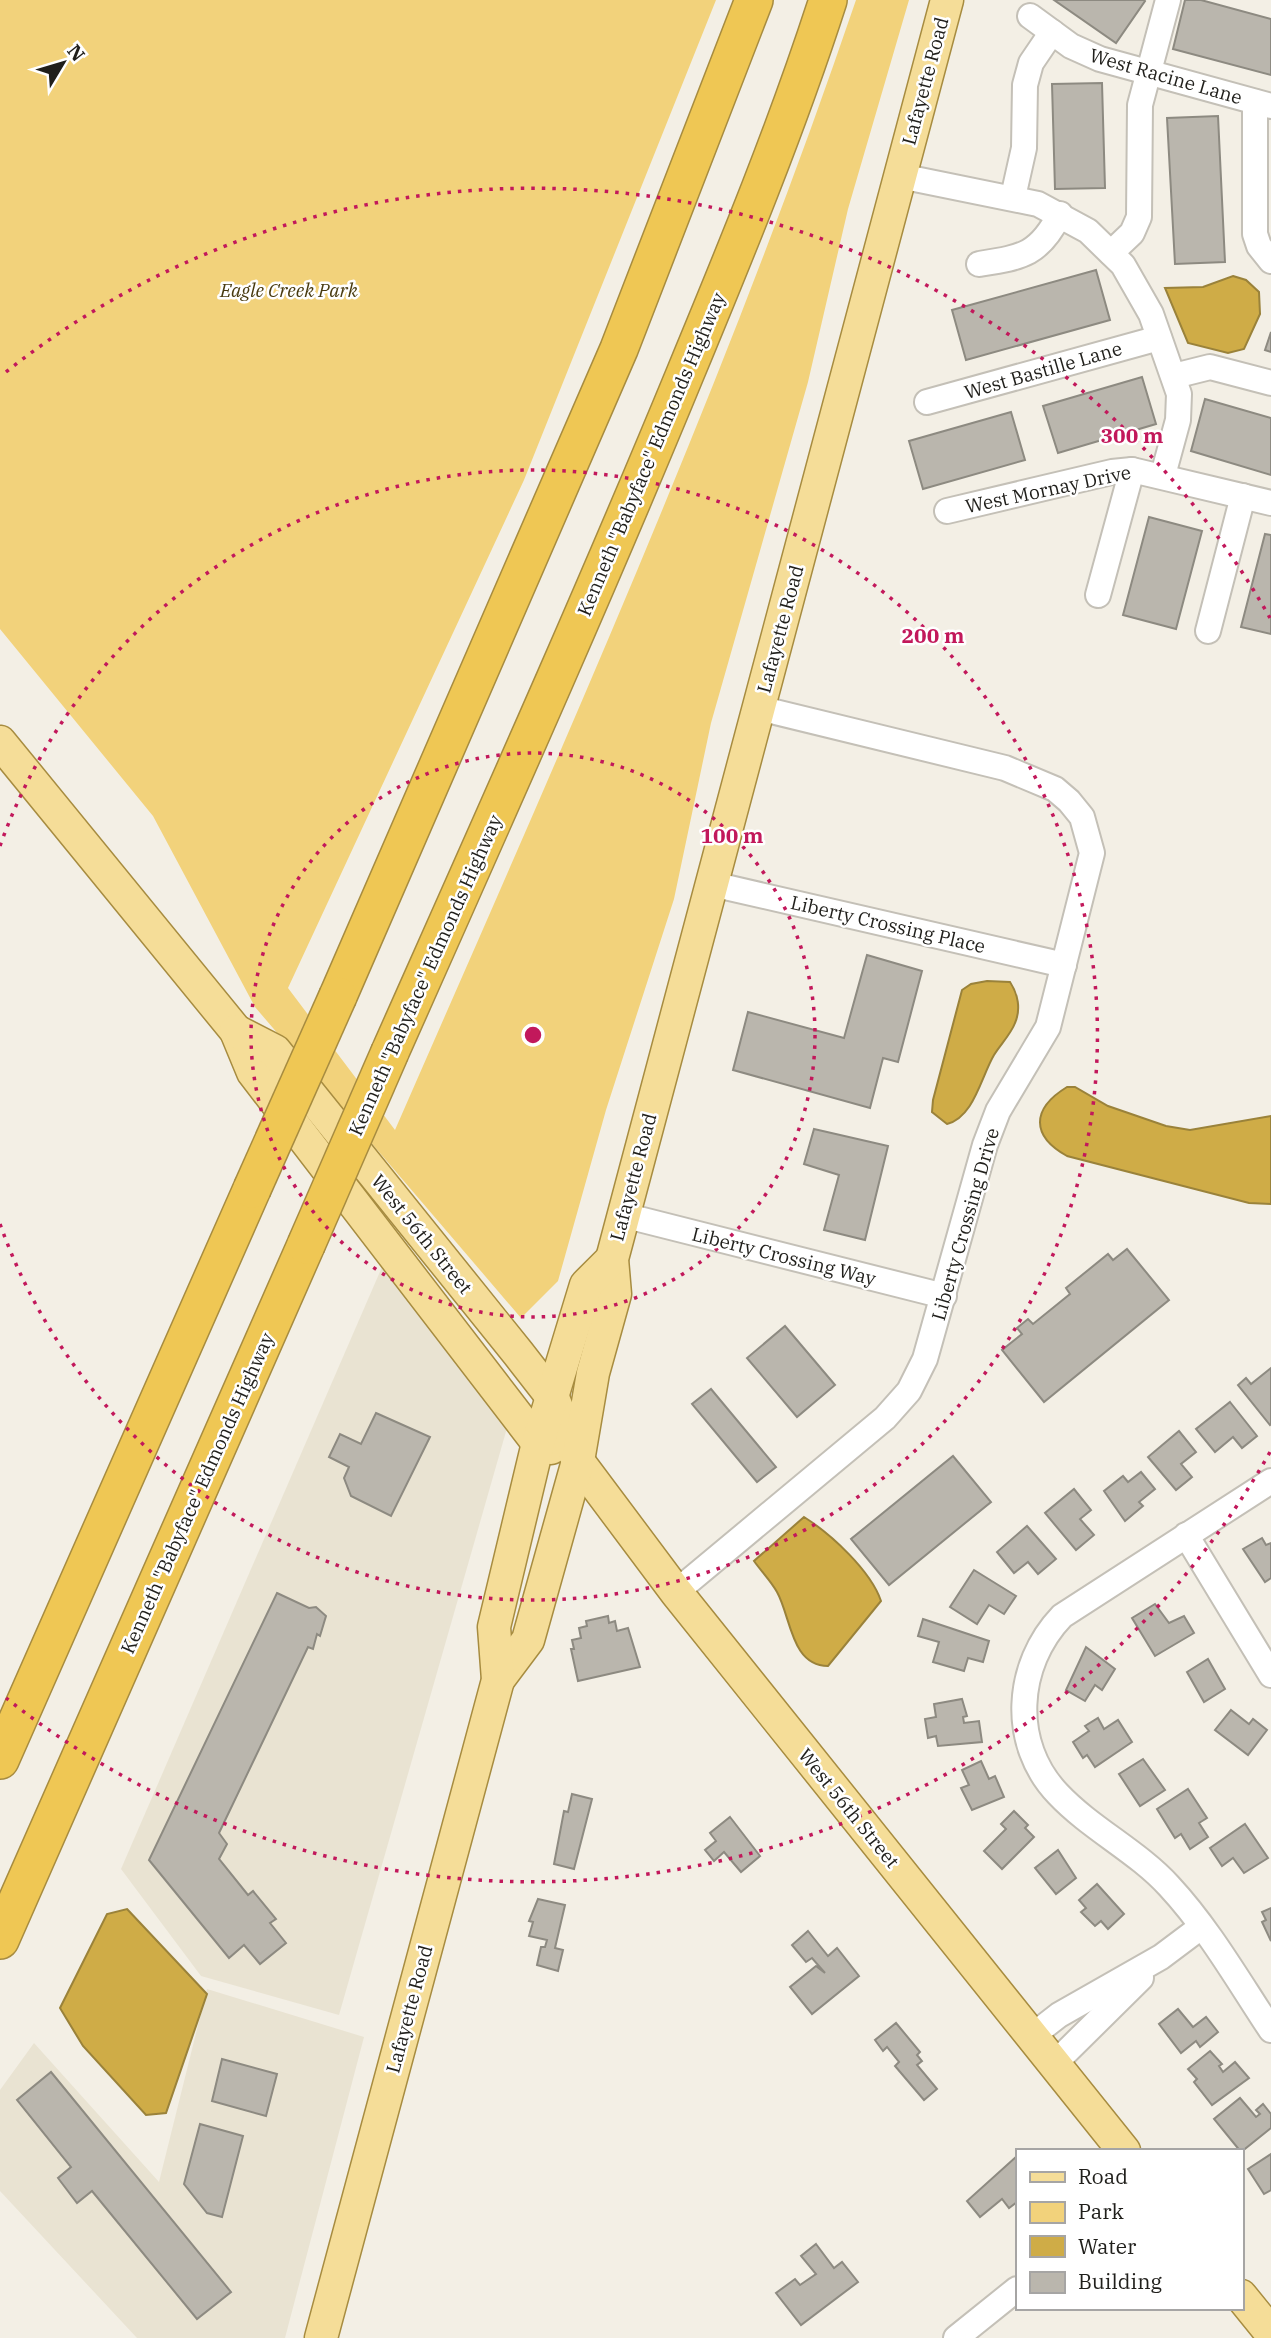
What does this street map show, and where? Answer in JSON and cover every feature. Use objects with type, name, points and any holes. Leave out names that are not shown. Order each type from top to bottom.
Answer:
[{"type":"highway","points":[[0,1760],[338,996],[619,349],[754,0]]},
{"type":"highway","name":"Kenneth \"Babyface\" Edmonds Highway","points":[[0,1940],[622,528],[720,288],[808,60],[828,0]]},
{"type":"main road","name":"Lafayette Road","points":[[498,1681],[528,1640],[578,1461],[593,1373],[615,1294],[612,1259],[623,1215],[947,0]]},
{"type":"main road","name":"West 56th Street","points":[[0,742],[236,1031],[253,1072],[538,1443],[578,1461]]},
{"type":"main road","name":"West 56th Street","points":[[236,1031],[275,1051],[553,1398],[578,1461],[676,1592],[1122,2149]]},
{"type":"main road","name":"Lafayette Road","points":[[321,2338],[498,1681],[494,1627],[538,1443],[586,1285],[612,1259]]},
{"type":"main road","points":[[1243,2298],[1271,2333]]},
{"type":"street","points":[[1111,253],[1132,233],[1139,217],[1140,105],[1168,0]]},
{"type":"street","name":"West Racine Lane","points":[[1030,16],[1085,53],[1263,104]]},
{"type":"street","points":[[1013,197],[1025,138],[1025,85],[1031,63],[1052,32]]},
{"type":"street","points":[[1263,104],[1255,234],[1259,246],[1271,261]]},
{"type":"street","points":[[900,176],[1013,197],[1060,214],[1088,232],[1128,272],[1146,303],[1174,376],[1180,407],[1163,475]]},
{"type":"street","points":[[979,264],[1017,257],[1034,250],[1049,235],[1060,214]]},
{"type":"street","name":"West Bastille Lane","points":[[927,402],[1159,338]]},
{"type":"street","points":[[1174,376],[1210,367],[1271,383]]},
{"type":"street","points":[[1098,595],[1132,470]]},
{"type":"street","name":"West Mornay Drive","points":[[947,511],[1112,472],[1132,470],[1163,475],[1271,503]]},
{"type":"street","points":[[1208,631],[1244,496]]},
{"type":"street","name":"Liberty Crossing Drive","points":[[676,1592],[891,1412],[914,1384],[925,1359],[944,1296],[985,1144],[998,1111],[1048,1027],[1092,853],[1082,817],[1055,789],[1005,768],[759,708]]},
{"type":"street","name":"Liberty Crossing Place","points":[[712,884],[1064,965]]},
{"type":"street","name":"Liberty Crossing Way","points":[[623,1215],[944,1296]]},
{"type":"street","points":[[1271,1480],[1081,1601],[1056,1622],[1033,1660],[1027,1677],[1023,1712],[1025,1731],[1037,1764],[1057,1794],[1155,1872],[1201,1927],[1271,2030]]},
{"type":"street","points":[[1186,1535],[1271,1675]]},
{"type":"street","points":[[1032,2036],[1059,2015],[1161,1957],[1201,1927]]},
{"type":"street","points":[[1054,2064],[1161,1957]]},
{"type":"street","points":[[956,2338],[1016,2290]]},
{"type":"shaded area","points":[[382,1267],[507,1428],[339,2015],[201,1976],[121,1869]]},
{"type":"shaded area","points":[[207,1989],[364,2037],[285,2338],[137,2338],[0,2191],[0,2090],[34,2043],[159,2182]]},
{"type":"green space","name":"Eagle Creek Park","points":[[0,0],[716,0],[524,480],[288,988],[395,1130],[578,710],[696,428],[752,287],[856,0],[909,0],[848,209],[808,382],[711,723],[674,899],[606,1110],[558,1281],[521,1318],[255,1007],[153,816],[0,629]]},
{"type":"water","points":[[1233,276],[1246,280],[1259,292],[1260,314],[1244,349],[1228,353],[1188,343],[1165,288],[1203,287]]},
{"type":"water","points":[[987,981],[1010,982],[1018,1002],[1017,1018],[994,1055],[970,1105],[956,1120],[947,1124],[932,1112],[933,1100],[962,990],[971,984]]},
{"type":"water","points":[[1067,1087],[1075,1087],[1108,1106],[1166,1126],[1190,1130],[1271,1116],[1271,1204],[1249,1203],[1067,1156],[1047,1140],[1040,1122],[1047,1104]]},
{"type":"water","points":[[804,1517],[849,1554],[869,1578],[881,1601],[828,1666],[816,1664],[806,1658],[799,1649],[777,1592],[754,1561]]},
{"type":"water","points":[[127,1909],[207,1994],[166,2113],[146,2115],[83,2046],[60,2008],[107,1914]]},
{"type":"building","points":[[1054,0],[1144,0],[1145,1],[1116,43]]},
{"type":"building","points":[[1185,0],[1201,0],[1271,19],[1271,75],[1173,49]]},
{"type":"building","points":[[1102,83],[1105,188],[1055,189],[1052,84]]},
{"type":"building","points":[[1218,116],[1225,262],[1175,264],[1167,118]]},
{"type":"building","points":[[1096,270],[1110,320],[966,360],[952,310]]},
{"type":"building","points":[[1271,332],[1271,352],[1265,350]]},
{"type":"building","points":[[1142,377],[1156,424],[1058,453],[1043,406]]},
{"type":"building","points":[[1205,399],[1271,418],[1271,475],[1191,451]]},
{"type":"building","points":[[1011,412],[1025,460],[923,489],[909,441]]},
{"type":"building","points":[[1149,517],[1202,531],[1176,629],[1123,615]]},
{"type":"building","points":[[1265,534],[1271,535],[1271,634],[1241,627]]},
{"type":"building","points":[[867,955],[922,971],[898,1062],[883,1058],[870,1108],[733,1070],[748,1012],[844,1038]]},
{"type":"building","points":[[814,1129],[888,1146],[865,1240],[824,1230],[839,1175],[804,1164]]},
{"type":"building","points":[[1127,1249],[1169,1300],[1044,1402],[1002,1350],[1022,1334],[1017,1328],[1028,1319],[1033,1324],[1070,1294],[1066,1288],[1108,1254],[1113,1260]]},
{"type":"building","points":[[785,1326],[835,1385],[797,1417],[747,1358]]},
{"type":"building","points":[[1271,1368],[1270,1425],[1238,1385],[1246,1378],[1251,1384]]},
{"type":"building","points":[[711,1389],[776,1467],[757,1482],[692,1404]]},
{"type":"building","points":[[1230,1402],[1257,1436],[1242,1448],[1233,1437],[1215,1452],[1196,1429]]},
{"type":"building","points":[[376,1413],[430,1437],[391,1516],[351,1496],[344,1478],[349,1467],[329,1457],[340,1434],[361,1444]]},
{"type":"building","points":[[1179,1431],[1196,1452],[1181,1464],[1192,1477],[1176,1490],[1148,1457]]},
{"type":"building","points":[[953,1456],[991,1502],[889,1585],[851,1539]]},
{"type":"building","points":[[1141,1472],[1155,1489],[1139,1502],[1143,1506],[1125,1521],[1104,1491],[1123,1476],[1128,1482]]},
{"type":"building","points":[[1074,1489],[1091,1510],[1080,1519],[1094,1535],[1076,1550],[1045,1513]]},
{"type":"building","points":[[1027,1526],[1056,1559],[1038,1574],[1028,1562],[1014,1573],[997,1552]]},
{"type":"building","points":[[1262,1538],[1266,1545],[1271,1543],[1271,1578],[1265,1582],[1243,1549]]},
{"type":"building","points":[[974,1570],[1016,1596],[1004,1614],[989,1605],[977,1624],[950,1607]]},
{"type":"building","points":[[277,1593],[309,1608],[316,1607],[326,1616],[320,1636],[317,1634],[313,1649],[308,1647],[219,1833],[227,1844],[219,1859],[248,1895],[253,1891],[276,1919],[270,1923],[286,1943],[260,1964],[244,1945],[229,1958],[149,1860]]},
{"type":"building","points":[[1155,1604],[1169,1623],[1184,1616],[1194,1633],[1155,1656],[1132,1618]]},
{"type":"building","points":[[608,1616],[609,1623],[615,1621],[617,1631],[628,1628],[640,1667],[578,1681],[571,1649],[574,1649],[572,1640],[581,1638],[579,1628],[587,1626],[586,1621]]},
{"type":"building","points":[[923,1619],[989,1641],[983,1662],[968,1658],[964,1671],[933,1662],[939,1642],[918,1636]]},
{"type":"building","points":[[1086,1647],[1115,1669],[1102,1690],[1095,1685],[1085,1701],[1066,1690]]},
{"type":"building","points":[[1208,1659],[1225,1689],[1204,1702],[1187,1672]]},
{"type":"building","points":[[962,1699],[967,1716],[963,1717],[964,1723],[979,1721],[982,1742],[938,1746],[936,1736],[928,1738],[925,1719],[936,1717],[934,1704]]},
{"type":"building","points":[[1231,1710],[1249,1724],[1253,1719],[1267,1730],[1248,1755],[1215,1730]]},
{"type":"building","points":[[1098,1718],[1104,1729],[1118,1720],[1132,1742],[1095,1767],[1087,1755],[1083,1758],[1073,1742],[1089,1731],[1085,1726]]},
{"type":"building","points":[[1143,1759],[1165,1790],[1140,1806],[1119,1774]]},
{"type":"building","points":[[981,1761],[989,1779],[995,1776],[1004,1797],[972,1810],[961,1788],[969,1785],[962,1770]]},
{"type":"building","points":[[1188,1789],[1207,1818],[1199,1823],[1208,1837],[1190,1849],[1181,1834],[1175,1838],[1157,1809]]},
{"type":"building","points":[[572,1794],[592,1799],[574,1869],[554,1864],[564,1811],[568,1812]]},
{"type":"building","points":[[1014,1811],[1028,1825],[1025,1828],[1034,1837],[1002,1869],[984,1851],[1006,1829],[1001,1824]]},
{"type":"building","points":[[730,1817],[760,1856],[741,1872],[724,1852],[714,1861],[705,1850],[716,1841],[710,1833]]},
{"type":"building","points":[[1245,1824],[1268,1858],[1244,1873],[1233,1858],[1222,1866],[1210,1848]]},
{"type":"building","points":[[1058,1850],[1076,1878],[1056,1894],[1035,1868]]},
{"type":"building","points":[[1097,1884],[1124,1914],[1108,1929],[1101,1921],[1095,1926],[1081,1912],[1086,1908],[1079,1900]]},
{"type":"building","points":[[538,1899],[565,1905],[555,1948],[563,1950],[558,1971],[537,1965],[541,1947],[545,1947],[547,1940],[529,1936],[533,1922],[529,1921]]},
{"type":"building","points":[[1271,1908],[1271,1941],[1262,1922],[1266,1920],[1262,1912]]},
{"type":"building","points":[[808,1931],[828,1956],[837,1948],[859,1976],[812,2014],[790,1987],[816,1966],[825,1973],[812,1958],[806,1962],[792,1945]]},
{"type":"building","points":[[1178,2009],[1193,2027],[1206,2017],[1218,2032],[1200,2047],[1196,2041],[1181,2053],[1159,2024]]},
{"type":"building","points":[[896,2023],[920,2052],[917,2055],[922,2061],[917,2065],[937,2089],[924,2100],[895,2066],[899,2062],[887,2047],[883,2051],[875,2040]]},
{"type":"building","points":[[1210,2051],[1222,2064],[1219,2066],[1223,2072],[1235,2062],[1249,2078],[1212,2105],[1194,2082],[1197,2079],[1188,2069]]},
{"type":"building","points":[[222,2059],[277,2074],[266,2116],[212,2101]]},
{"type":"building","points":[[51,2072],[231,2292],[197,2319],[92,2191],[77,2203],[58,2178],[71,2167],[17,2100]]},
{"type":"building","points":[[1240,2098],[1256,2117],[1260,2114],[1256,2110],[1263,2104],[1271,2114],[1271,2128],[1243,2150],[1239,2149],[1214,2119]]},
{"type":"building","points":[[200,2124],[243,2136],[222,2217],[207,2213],[184,2184]]},
{"type":"building","points":[[1271,2154],[1271,2190],[1264,2194],[1248,2169]]},
{"type":"building","points":[[1016,2157],[1016,2203],[1009,2208],[1002,2199],[980,2217],[967,2201]]},
{"type":"building","points":[[816,2244],[834,2268],[842,2262],[858,2282],[801,2325],[776,2293],[795,2279],[800,2285],[816,2274],[801,2256]]}]
